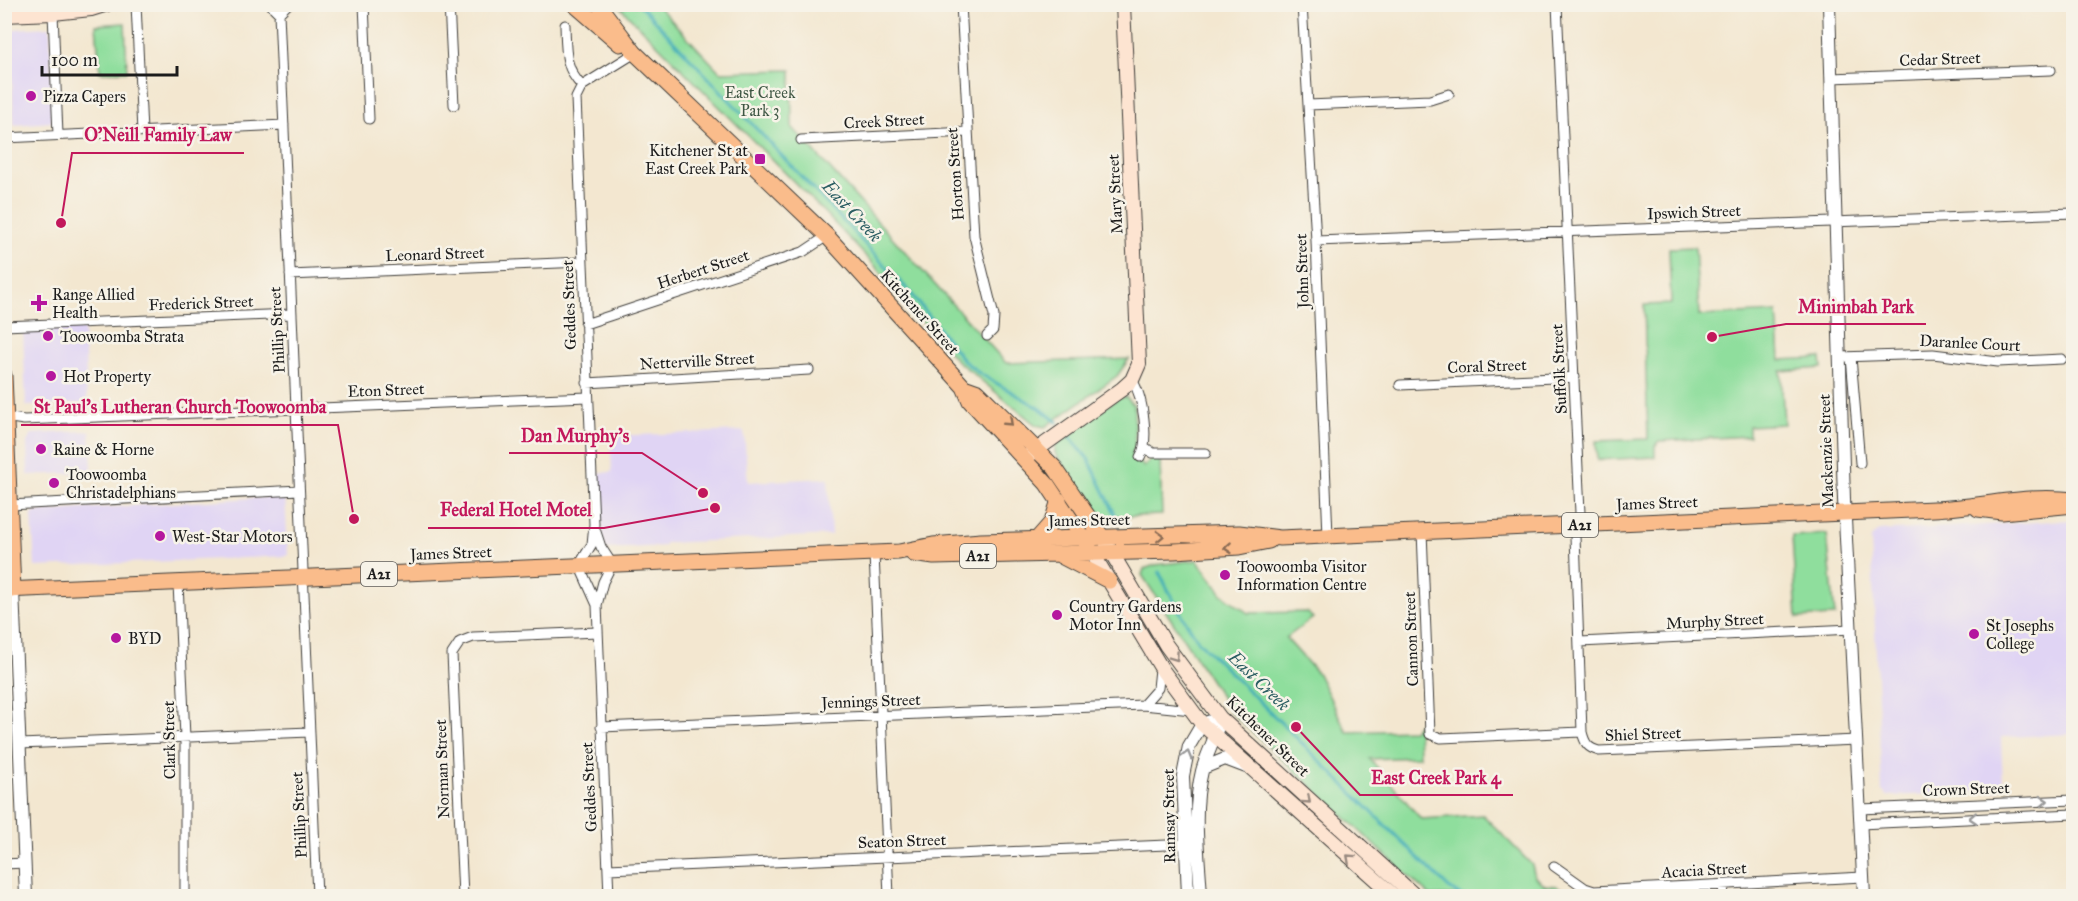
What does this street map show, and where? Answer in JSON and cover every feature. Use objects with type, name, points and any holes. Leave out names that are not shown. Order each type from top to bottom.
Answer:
[{"type":"main road","points":[[4,15],[53,14],[92,9],[107,4]]},
{"type":"main road","points":[[574,4],[615,40],[635,53]]},
{"type":"main road","points":[[585,4],[615,40]]},
{"type":"main road","name":"Kitchener Street","points":[[598,4],[635,53],[827,236],[964,387],[970,401],[1059,500],[1159,664],[1202,724],[1394,897]]},
{"type":"main road","name":"Mary Street","points":[[1123,4],[1139,348],[1139,364],[1132,380]]},
{"type":"main road","points":[[4,375],[10,505],[9,590]]},
{"type":"main road","points":[[1024,460],[1037,448],[1132,380]]},
{"type":"main road","name":"Kitchener Street","points":[[964,387],[978,392],[1037,448],[1062,477],[1102,537],[1166,645],[1220,718],[1416,897]]},
{"type":"main road","name":"James Street","points":[[9,590],[874,554],[944,544],[1036,539],[1239,533],[1281,538],[1963,508],[2002,500],[2053,498],[2073,500]]},
{"type":"main road","points":[[1036,539],[1052,522],[1059,500]]},
{"type":"main road","name":"James Street","points":[[1963,508],[2002,512],[2073,505]]},
{"type":"main road","name":"James Street","points":[[899,552],[934,556],[1112,554],[1239,547],[1281,538]]},
{"type":"main road","points":[[1058,555],[1109,581]]},
{"type":"street","points":[[136,4],[142,132]]},
{"type":"street","points":[[270,4],[279,13],[288,4]]},
{"type":"street","points":[[364,4],[369,119]]},
{"type":"street","points":[[449,4],[454,105]]},
{"type":"street","name":"Horton Street","points":[[961,4],[974,236],[994,316],[993,330],[987,336]]},
{"type":"street","name":"John Street","points":[[1302,4],[1316,241],[1328,536]]},
{"type":"street","name":"Suffolk Street","points":[[1557,4],[1580,513],[1575,536],[1582,732]]},
{"type":"street","name":"Mackenzie Street","points":[[1829,4],[1835,221],[1845,357],[1844,514],[1852,629],[1864,897]]},
{"type":"street","name":"Phillip Street","points":[[279,13],[318,897]]},
{"type":"street","points":[[53,14],[58,135]]},
{"type":"street","points":[[565,25],[566,63],[569,71],[582,86],[635,53]]},
{"type":"street","name":"Cedar Street","points":[[1831,78],[2050,70]]},
{"type":"street","name":"Geddes Street","points":[[582,86],[578,91],[576,107],[594,524],[592,544],[579,566],[597,605]]},
{"type":"street","points":[[1308,105],[1430,100],[1449,94]]},
{"type":"street","points":[[4,138],[284,125]]},
{"type":"street","name":"Creek Street","points":[[801,140],[968,132]]},
{"type":"street","name":"Ipswich Street","points":[[1316,241],[2073,213]]},
{"type":"street","name":"Herbert Street","points":[[585,324],[803,252],[827,236]]},
{"type":"street","name":"Leonard Street","points":[[290,275],[582,262]]},
{"type":"street","name":"Frederick Street","points":[[4,326],[292,314]]},
{"type":"street","name":"Daranlee Court","points":[[1845,357],[1933,354],[1998,362],[2062,359]]},
{"type":"street","name":"Mackenzie Street","points":[[1845,357],[1854,376],[1860,463]]},
{"type":"street","name":"Netterville Street","points":[[587,383],[809,370]]},
{"type":"street","name":"Coral Street","points":[[1400,384],[1575,377]]},
{"type":"street","points":[[1132,380],[1140,390],[1146,448],[1140,457]]},
{"type":"street","name":"Eton Street","points":[[6,417],[24,420],[588,397]]},
{"type":"street","points":[[1146,448],[1153,453],[1206,453]]},
{"type":"street","points":[[10,505],[300,490]]},
{"type":"street","name":"Geddes Street","points":[[594,524],[601,547],[612,564],[603,582],[597,605],[609,897]]},
{"type":"street","name":"Cannon Street","points":[[1422,531],[1430,734],[1441,738]]},
{"type":"street","points":[[874,554],[889,897]]},
{"type":"street","name":"Clark Street","points":[[178,583],[184,737],[185,897]]},
{"type":"street","points":[[9,590],[20,744],[26,897]]},
{"type":"street","name":"Murphy Street","points":[[1580,642],[1852,629]]},
{"type":"street","name":"Norman Street","points":[[463,897],[452,654],[460,642],[473,637],[598,632]]},
{"type":"street","points":[[1143,705],[1158,688],[1159,664]]},
{"type":"street","name":"Jennings Street","points":[[601,727],[1143,705],[1192,710]]},
{"type":"street","points":[[1202,724],[1220,718]]},
{"type":"street","name":"Ramsay Street","points":[[1188,897],[1192,844],[1203,768],[1217,737],[1220,718]]},
{"type":"street","name":"Ramsay Street","points":[[1201,897],[1182,776],[1189,746],[1202,724]]},
{"type":"street","points":[[20,744],[310,732]]},
{"type":"street","name":"Shiel Street","points":[[1441,738],[1582,732],[1584,743],[1591,749],[1599,751],[1857,740]]},
{"type":"street","points":[[1203,768],[1225,759],[1250,769]]},
{"type":"street","name":"Crown Street","points":[[1860,808],[2073,800]]},
{"type":"street","name":"Crown Street","points":[[1860,824],[2073,814]]},
{"type":"street","points":[[1320,831],[1330,820]]},
{"type":"street","name":"Seaton Street","points":[[608,869],[1192,844]]},
{"type":"street","points":[[4,864],[25,863]]},
{"type":"street","name":"Acacia Street","points":[[1554,866],[1585,888],[1594,891],[1863,877]]},
{"type":"street","points":[[1723,885],[1724,897]]},
{"type":"shaded area","points":[[50,27],[52,122],[14,125],[10,34],[15,29]]},
{"type":"shaded area","points":[[84,328],[87,403],[26,406],[23,329]]},
{"type":"shaded area","points":[[90,431],[92,472],[28,475],[27,442],[32,434]]},
{"type":"shaded area","points":[[744,431],[748,482],[828,478],[831,535],[665,543],[665,546],[606,549],[602,542],[599,473],[612,472],[610,436]]},
{"type":"shaded area","name":"West-Star Motors","points":[[285,496],[288,556],[35,567],[32,515],[35,512]]},
{"type":"shaded area","name":"St Josephs College","points":[[2073,520],[2073,734],[2001,737],[2003,785],[1998,791],[1887,796],[1882,791],[1871,538],[1879,531]]},
{"type":"green space","name":"East Creek Park 3","points":[[618,5],[657,5],[720,72],[791,70],[792,127],[1006,363],[1129,359],[1117,376],[1045,427],[1036,425],[955,359],[877,268],[819,207]]},
{"type":"green space","points":[[125,23],[127,71],[100,72],[96,25]]},
{"type":"green space","points":[[1695,247],[1699,316],[1777,312],[1780,360],[1821,358],[1822,368],[1781,371],[1784,424],[1749,426],[1749,436],[1660,441],[1655,446],[1655,457],[1597,460],[1596,441],[1648,439],[1644,305],[1671,304],[1669,248]]},
{"type":"green space","points":[[1126,397],[1134,405],[1135,447],[1131,454],[1144,467],[1152,459],[1160,459],[1162,515],[1106,517],[1095,512],[1055,453],[1056,443],[1118,398]]},
{"type":"green space","points":[[1827,534],[1835,616],[1797,618],[1792,536]]},
{"type":"green space","points":[[1197,560],[1222,594],[1248,613],[1306,612],[1313,618],[1286,638],[1318,674],[1347,732],[1413,730],[1418,724],[1419,757],[1370,759],[1421,819],[1483,815],[1532,865],[1535,877],[1545,885],[1557,886],[1572,896],[1430,896],[1231,712],[1142,575],[1144,569],[1155,565]]},
{"type":"waterway","name":"East Creek","points":[[639,4],[910,292],[963,360],[979,373],[1041,409],[1057,422]]},
{"type":"waterway","name":"East Creek","points":[[1070,437],[1089,460],[1115,514]]},
{"type":"waterway","name":"East Creek","points":[[1159,572],[1178,609],[1199,642],[1449,888],[1461,896]]},
{"type":"place","name":"Pizza Capers","points":[[31,96]]},
{"type":"place","name":"Kitchener St at East Creek Park","points":[[760,159]]},
{"type":"place","name":"O'Neill Family Law","points":[[61,223]]},
{"type":"place","name":"Range Allied Health","points":[[39,303]]},
{"type":"place","name":"Toowoomba Strata","points":[[48,336]]},
{"type":"place","name":"Minimbah Park","points":[[1712,337]]},
{"type":"place","name":"Hot Property","points":[[51,376]]},
{"type":"place","name":"Raine & Horne","points":[[41,449]]},
{"type":"place","name":"Toowoomba Christadelphians","points":[[54,483]]},
{"type":"place","name":"Dan Murphy's","points":[[703,493]]},
{"type":"place","name":"Federal Hotel Motel","points":[[715,508]]},
{"type":"place","name":"St Paul's Lutheran Church Toowoomba","points":[[354,519]]},
{"type":"place","name":"West-Star Motors","points":[[160,536]]},
{"type":"place","name":"Toowoomba Visitor Information Centre","points":[[1225,575]]},
{"type":"place","name":"Country Gardens Motor Inn","points":[[1057,615]]},
{"type":"place","name":"St Josephs College","points":[[1974,634]]},
{"type":"place","name":"BYD","points":[[116,638]]},
{"type":"place","name":"East Creek Park 4","points":[[1296,727]]}]
